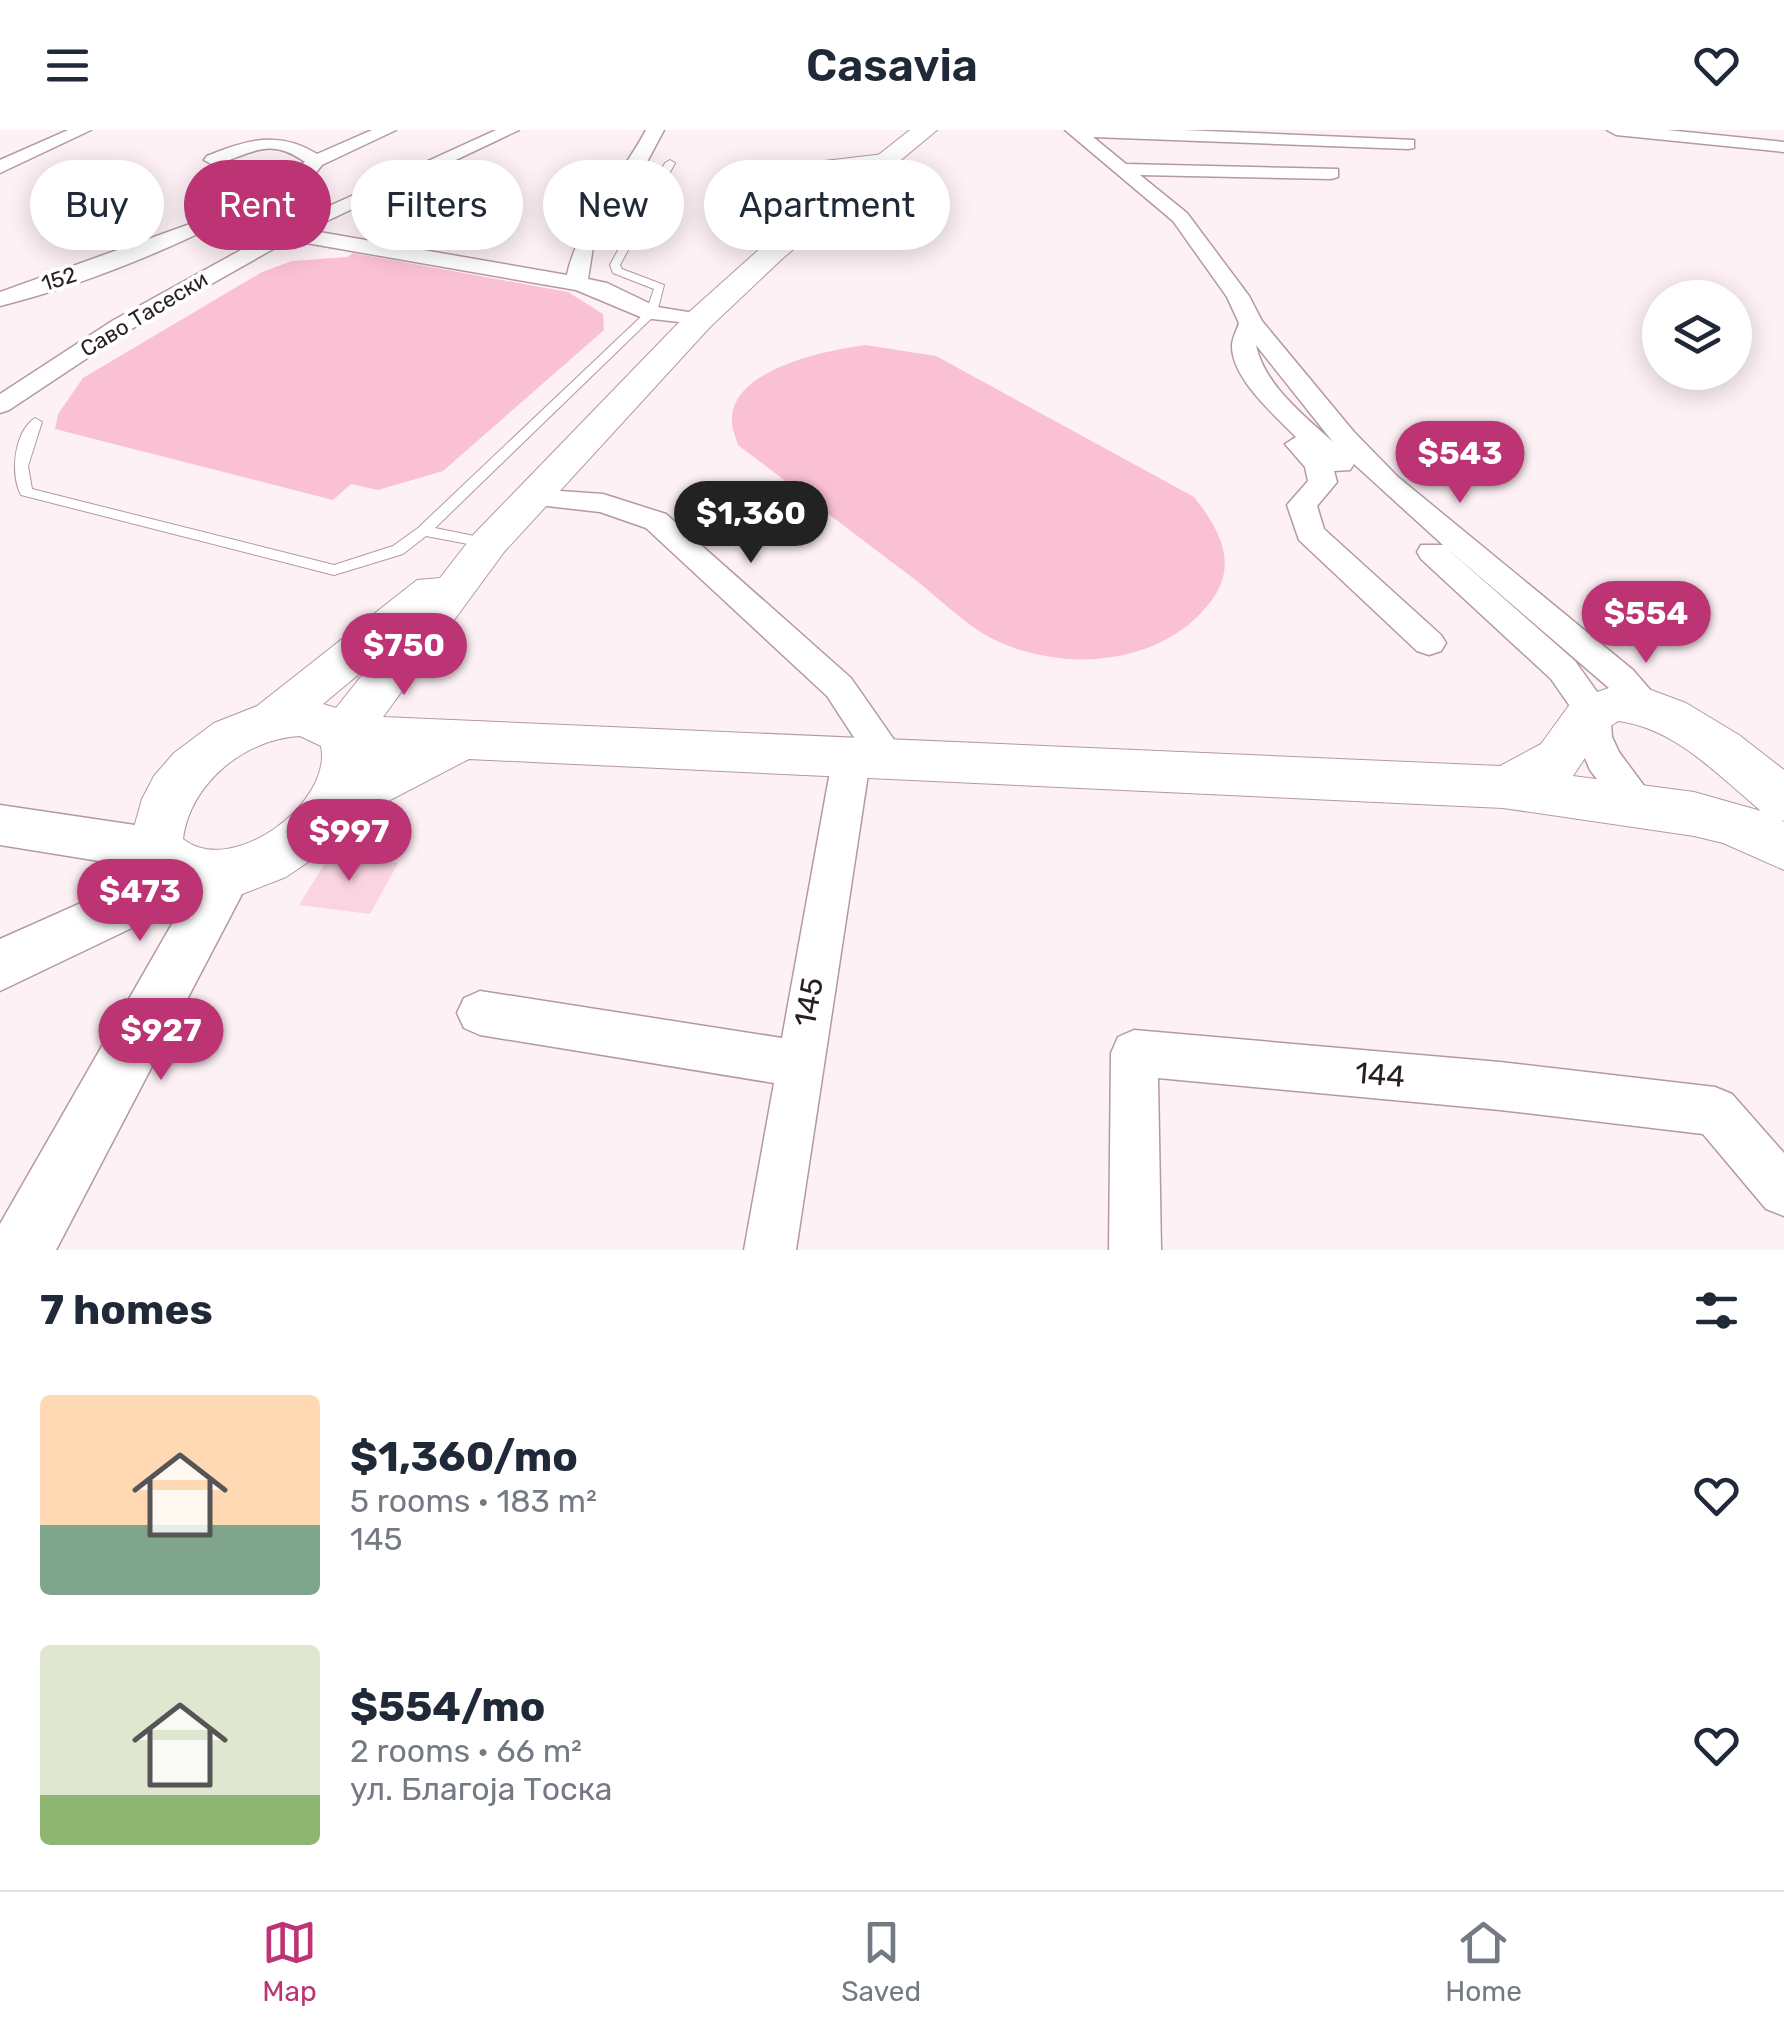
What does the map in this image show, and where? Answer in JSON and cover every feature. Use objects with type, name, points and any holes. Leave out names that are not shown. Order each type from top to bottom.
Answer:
[{"type":"main road","points":[[888,160],[925,130]]},
{"type":"main road","points":[[329,807],[349,764],[343,735],[489,543],[699,320],[778,250]]},
{"type":"main road","points":[[462,740],[329,807],[287,848],[250,869],[192,866],[156,828],[176,785],[216,748],[276,716],[489,543]]},
{"type":"main road","points":[[1503,787],[1559,758],[1592,710],[1614,702],[1647,707],[1676,719],[1719,746],[1784,847]]},
{"type":"main road","points":[[276,716],[313,719],[330,724],[343,735],[1503,787],[1640,806],[1757,800]]},
{"type":"street","points":[[1,165],[82,130]]},
{"type":"street","name":"152","points":[[331,167],[387,130]]},
{"type":"street","name":"Саво Тасески","points":[[445,160],[510,130]]},
{"type":"street","points":[[576,282],[583,246],[656,130]]},
{"type":"street","points":[[1074,130],[1408,144]]},
{"type":"street","points":[[1074,130],[1180,218],[1238,296],[1251,323],[1344,438],[1388,483],[1621,679],[1647,707]]},
{"type":"street","points":[[1616,130],[1784,147]]},
{"type":"street","points":[[213,160],[281,134],[301,144],[314,160]]},
{"type":"street","points":[[1120,169],[1331,173]]},
{"type":"street","name":"152","points":[[0,298],[184,234]]},
{"type":"street","points":[[331,241],[576,282],[599,288],[650,313],[699,320]]},
{"type":"street","name":"Саво Тасески","points":[[7,394],[256,250]]},
{"type":"street","points":[[1251,323],[1244,346],[1248,363],[1278,401],[1367,491],[1563,670],[1592,710],[1594,737],[1603,760],[1640,806]]},
{"type":"street","points":[[1278,401],[1271,410],[1318,466],[1322,482],[1302,504],[1310,532],[1429,643]]},
{"type":"street","points":[[536,493],[557,500],[603,503],[656,521],[839,687],[870,756]]},
{"type":"street","name":"145","points":[[770,1250],[799,1064],[870,756]]},
{"type":"street","points":[[0,825],[192,866]]},
{"type":"street","points":[[0,966],[192,866]]},
{"type":"street","points":[[21,1250],[192,866]]},
{"type":"street","points":[[480,1013],[799,1064]]},
{"type":"street","name":"144","points":[[1135,1250],[1134,1053],[1715,1110],[1784,1191]]},
{"type":"lane","points":[[856,160],[893,156]]},
{"type":"lane","points":[[36,422],[20,462],[19,479],[26,492],[334,570],[398,550],[424,530],[650,313],[660,287],[617,271],[615,265],[623,250]]},
{"type":"lane","points":[[424,530],[489,543]]},
{"type":"shaded area","points":[[353,253],[568,292],[603,314],[604,330],[443,471],[378,490],[351,484],[333,500],[55,429],[58,414],[83,378],[262,272],[292,261],[347,257]]},
{"type":"shaded area","points":[[865,345],[936,356],[1194,497],[1219,536],[1225,563],[1218,591],[1208,605],[1187,626],[1136,652],[1077,659],[1018,649],[971,625],[738,445],[732,422],[735,404],[746,388],[784,365]]},
{"type":"building","points":[[330,855],[398,863],[370,914],[299,905]]}]
